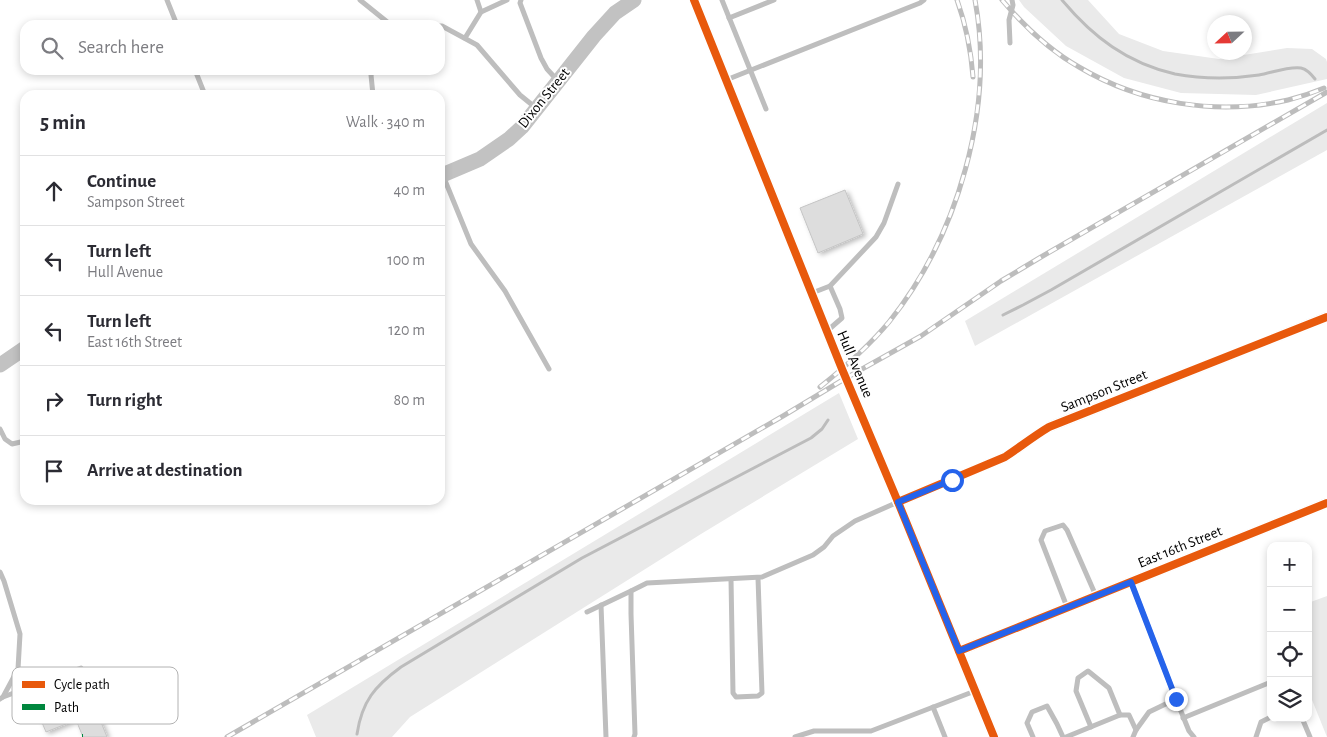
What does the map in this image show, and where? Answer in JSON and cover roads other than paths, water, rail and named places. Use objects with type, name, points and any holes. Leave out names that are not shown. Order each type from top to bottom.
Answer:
[{"type":"street","name":"Dixon Street","points":[[445,173],[480,159],[509,139],[522,127],[594,36],[615,13],[634,0]]},
{"type":"street","name":"Hull Avenue","points":[[694,0],[827,331],[994,737]]},
{"type":"street","name":"Sampson Street","points":[[898,502],[1005,457],[1033,436],[1050,427],[1327,317]]},
{"type":"street","points":[[0,366],[20,352]]},
{"type":"street","name":"East 16th Street","points":[[959,651],[1327,503]]},
{"type":"lane","points":[[167,0],[175,20]]},
{"type":"lane","points":[[360,0],[385,20]]},
{"type":"lane","points":[[477,0],[481,12]]},
{"type":"lane","points":[[465,38],[481,12],[507,0]]},
{"type":"lane","points":[[521,0],[520,3],[541,58],[547,69],[558,81]]},
{"type":"lane","points":[[722,0],[766,109]]},
{"type":"lane","points":[[729,18],[774,0]]},
{"type":"lane","points":[[726,80],[924,0]]},
{"type":"lane","points":[[1010,43],[1009,20],[1013,5],[1012,0]]},
{"type":"lane","points":[[445,28],[477,45],[520,95],[537,108]]},
{"type":"lane","points":[[197,75],[203,90]]},
{"type":"lane","points":[[371,75],[372,90]]},
{"type":"lane","points":[[445,184],[472,244],[505,292],[549,369]]},
{"type":"lane","points":[[812,293],[830,286],[876,237],[884,224],[898,184]]},
{"type":"lane","points":[[827,331],[842,318],[830,286]]},
{"type":"lane","points":[[0,429],[5,439],[12,444],[20,442]]},
{"type":"lane","points":[[587,612],[646,583],[762,577],[813,555],[824,547],[833,536],[855,521],[898,502]]},
{"type":"lane","points":[[1067,608],[1041,540],[1045,531],[1063,524],[1096,596]]},
{"type":"lane","points":[[0,572],[20,634],[18,667]]},
{"type":"lane","points":[[730,579],[733,693],[736,697],[758,696],[762,693],[758,578]]},
{"type":"lane","points":[[1131,582],[1188,731],[1194,737]]},
{"type":"lane","points":[[631,590],[634,737]]},
{"type":"lane","points":[[602,605],[606,737]]},
{"type":"lane","points":[[1091,727],[1076,691],[1078,678],[1088,671],[1108,688],[1120,715]]},
{"type":"lane","points":[[1,698],[12,679]]},
{"type":"lane","points":[[1183,718],[1267,684]]},
{"type":"lane","points":[[795,737],[814,731],[871,731],[975,691]]},
{"type":"lane","points":[[1133,737],[1149,712],[1176,699]]},
{"type":"lane","points":[[1033,737],[1027,723],[1032,712],[1047,706],[1065,737],[1120,715],[1129,714],[1136,730]]},
{"type":"lane","points":[[933,707],[945,737]]},
{"type":"lane","points":[[1256,737],[1261,722],[1267,719]]},
{"type":"lane","points":[[1304,722],[1310,737]]},
{"type":"waterway","points":[[1062,0],[1086,26],[1112,47],[1126,56],[1158,69],[1185,76],[1228,78],[1301,68],[1305,69],[1315,79]]},
{"type":"waterway","points":[[1003,315],[1051,290],[1327,130]]},
{"type":"waterway","points":[[357,734],[362,712],[371,695],[401,667],[582,558],[811,438],[822,429],[828,420]]},
{"type":"railway","points":[[957,0],[968,38],[973,77]]},
{"type":"railway","points":[[820,387],[856,356],[889,322],[913,288],[934,251],[952,211],[975,127],[980,84],[980,41],[975,0]]},
{"type":"railway","points":[[1002,0],[1019,19],[1057,53],[1103,80],[1154,98],[1180,103],[1235,107],[1288,100],[1324,88]]},
{"type":"railway","points":[[227,737],[921,336],[1001,281],[1327,92]]}]
